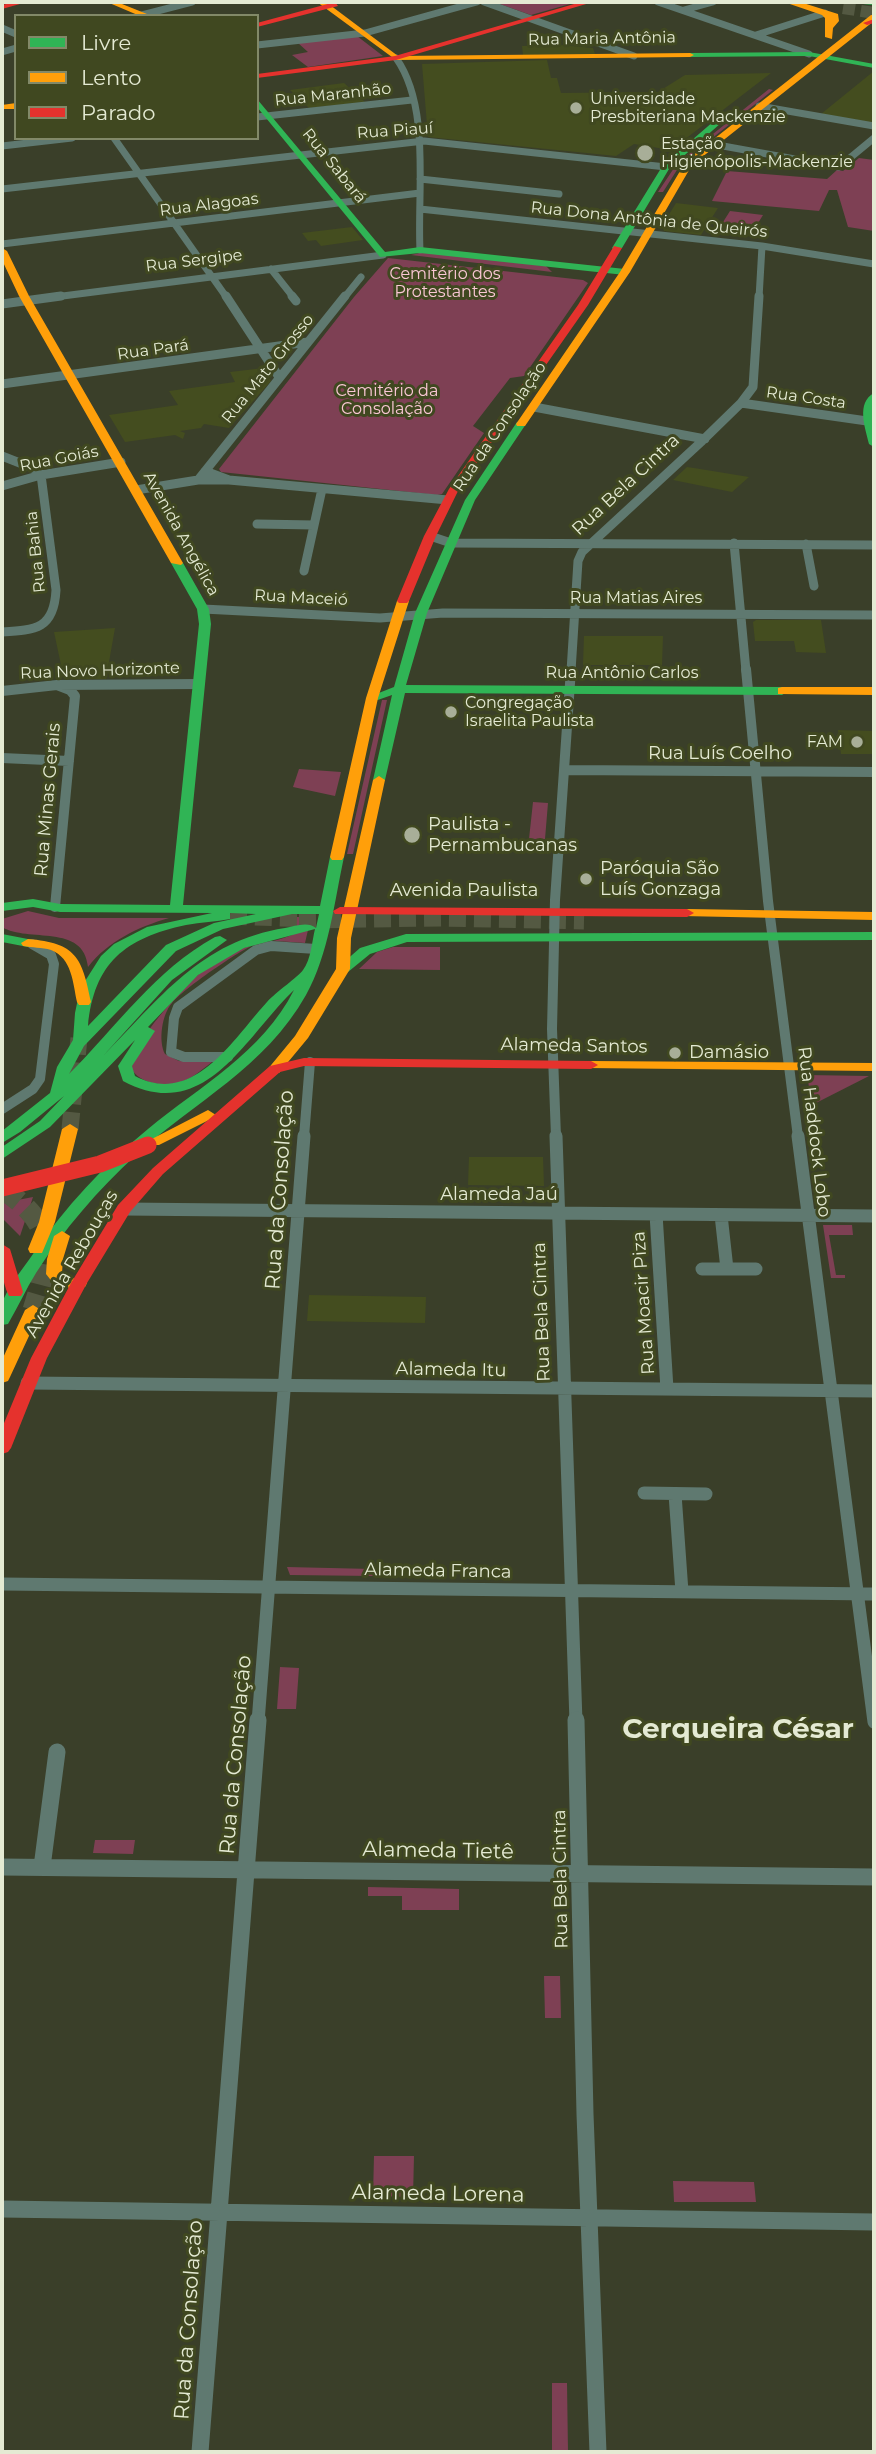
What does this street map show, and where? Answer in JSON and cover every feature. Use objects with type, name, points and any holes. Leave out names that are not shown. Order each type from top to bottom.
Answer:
[{"type":"main road","points":[[2,7],[23,2]]},
{"type":"main road","points":[[111,2],[141,14]]},
{"type":"main road","points":[[259,76],[405,57],[589,2]]},
{"type":"main road","points":[[788,2],[850,10]]},
{"type":"main road","points":[[793,2],[850,10]]},
{"type":"main road","points":[[808,2],[850,10]]},
{"type":"main road","points":[[259,23],[330,3],[365,33],[405,57]]},
{"type":"main road","name":"Rua da Consolação","points":[[309,973],[372,698],[397,615],[448,500],[583,305],[666,167],[689,145],[816,56],[850,10]]},
{"type":"main road","name":"Rua da Consolação","points":[[275,1069],[301,1038],[343,969],[344,938],[398,690],[421,614],[478,486],[625,272],[686,168],[816,56],[850,10]]},
{"type":"main road","name":"Rua Maria Antônia","points":[[405,57],[816,56],[874,66]]},
{"type":"main road","name":"Rua Sabará","points":[[264,116],[302,154],[387,255]]},
{"type":"main road","name":"Rua Sergipe","points":[[387,255],[420,250],[601,274],[625,272]]},
{"type":"main road","name":"Avenida Angélica","points":[[2,251],[27,301],[203,609],[205,624],[176,908]]},
{"type":"main road","name":"Rua Sergipe","points":[[387,255],[551,268]]},
{"type":"main road","points":[[531,379],[552,380]]},
{"type":"main road","points":[[874,396],[867,409],[867,421],[874,444]]},
{"type":"main road","name":"Rua Antônio Carlos","points":[[372,698],[398,690],[874,691]]},
{"type":"main road","name":"Avenida Paulista","points":[[2,907],[28,903],[55,907],[176,908],[300,920],[325,910],[555,910],[589,924]]},
{"type":"main road","points":[[407,910],[393,914],[386,925],[391,933],[407,938]]},
{"type":"main road","points":[[531,910],[542,915],[547,924],[542,932],[531,937]]},
{"type":"main road","name":"Avenida Paulista","points":[[343,969],[368,950],[407,938],[554,937],[589,924],[744,914],[874,916]]},
{"type":"main road","points":[[79,1038],[84,1003],[93,976],[124,945],[173,924],[230,916]]},
{"type":"main road","points":[[2,1154],[45,1124],[202,964],[230,947],[300,920]]},
{"type":"main road","points":[[2,1138],[57,1093],[64,1067],[78,1044],[171,948],[219,926],[300,920]]},
{"type":"main road","points":[[589,924],[716,927],[747,936],[874,936]]},
{"type":"main road","points":[[2,938],[53,944],[69,950],[75,960],[84,1003]]},
{"type":"main road","points":[[162,1002],[156,1019],[128,1057],[125,1066],[128,1078],[145,1088],[170,1089],[196,1081],[228,1057],[292,983],[309,973]]},
{"type":"main road","name":"Avenida Rebouças","points":[[2,1320],[26,1275],[92,1189],[153,1132],[218,1085],[256,1050],[300,994],[309,973]]},
{"type":"main road","name":"Alameda Santos","points":[[275,1069],[292,1063],[310,1062],[874,1068]]},
{"type":"main road","name":"Avenida Rebouças","points":[[2,1448],[27,1383],[79,1283],[124,1209],[142,1186],[275,1069]]},
{"type":"main road","points":[[2,1188],[100,1164],[148,1145],[237,1100]]},
{"type":"main road","points":[[26,1275],[26,1262],[40,1243],[47,1222],[70,1129]]},
{"type":"main road","points":[[71,1213],[72,1220],[62,1236],[55,1259],[54,1274],[63,1284],[79,1283]]},
{"type":"main road","points":[[2,1249],[15,1292]]},
{"type":"main road","points":[[2,1377],[33,1310]]},
{"type":"street","points":[[148,14],[192,2]]},
{"type":"street","points":[[259,46],[365,33],[477,2]]},
{"type":"street","points":[[484,2],[634,56]]},
{"type":"street","points":[[658,2],[816,56]]},
{"type":"street","points":[[684,11],[713,2]]},
{"type":"street","points":[[756,35],[850,10]]},
{"type":"street","points":[[405,57],[419,141],[420,250]]},
{"type":"street","name":"Rua Maranhão","points":[[264,116],[412,100]]},
{"type":"street","points":[[760,106],[874,126]]},
{"type":"street","points":[[712,144],[838,167],[874,138]]},
{"type":"street","points":[[2,146],[54,140]]},
{"type":"street","points":[[115,140],[213,276],[279,377]]},
{"type":"street","name":"Rua Piauí","points":[[2,189],[419,141],[666,167]]},
{"type":"street","points":[[420,179],[559,194]]},
{"type":"street","name":"Rua Alagoas","points":[[2,244],[420,193]]},
{"type":"street","name":"Rua Dona Antônia de Queirós","points":[[420,209],[762,246],[874,264]]},
{"type":"street","name":"Rua Bela Cintra","points":[[598,2452],[587,2219],[578,1776],[553,1065],[555,910],[578,561],[582,552],[741,403],[754,381],[762,246]]},
{"type":"street","name":"Rua Sergipe","points":[[2,304],[387,255]]},
{"type":"street","points":[[271,269],[296,301]]},
{"type":"street","name":"Rua Mato Grosso","points":[[198,480],[361,277]]},
{"type":"street","name":"Rua Pará","points":[[2,384],[308,342]]},
{"type":"street","name":"Rua Costa","points":[[741,403],[867,421]]},
{"type":"street","points":[[534,407],[705,439]]},
{"type":"street","points":[[2,456],[35,469],[41,475]]},
{"type":"street","name":"Rua Goiás","points":[[2,486],[41,475],[121,462]]},
{"type":"street","points":[[205,471],[229,480]]},
{"type":"street","name":"Rua Bahia","points":[[2,632],[40,625],[48,620],[55,610],[51,543],[41,475]]},
{"type":"street","points":[[136,490],[198,480],[229,480],[448,500]]},
{"type":"street","points":[[304,571],[322,488]]},
{"type":"street","points":[[257,524],[314,525]]},
{"type":"street","points":[[430,536],[451,542],[874,545]]},
{"type":"street","name":"Rua Haddock Lobo","points":[[734,543],[769,914],[874,1723]]},
{"type":"street","points":[[806,544],[814,586]]},
{"type":"street","name":"Rua Maceió","points":[[203,609],[380,618],[397,615]]},
{"type":"street","name":"Rua Matias Aires","points":[[397,615],[874,615]]},
{"type":"street","points":[[57,685],[68,688],[75,696],[107,684]]},
{"type":"street","name":"Rua Novo Horizonte","points":[[2,691],[57,685],[199,684]]},
{"type":"street","name":"Rua Minas Gerais","points":[[55,907],[75,696]]},
{"type":"street","points":[[2,758],[69,761]]},
{"type":"street","name":"Rua Luís Coelho","points":[[565,770],[874,772]]},
{"type":"street","points":[[2,1109],[33,1089],[44,1069],[53,959],[46,951],[28,943]]},
{"type":"street","points":[[228,1057],[184,1057],[171,1052],[174,1018],[178,1007],[256,950],[271,946],[316,949]]},
{"type":"street","name":"Rua da Consolação","points":[[200,2452],[310,1062]]},
{"type":"street","name":"Alameda Jaú","points":[[124,1209],[874,1216]]},
{"type":"street","name":"Rua Moacir Piza","points":[[656,1214],[667,1389]]},
{"type":"street","points":[[721,1215],[727,1269]]},
{"type":"street","points":[[702,1269],[756,1269]]},
{"type":"street","name":"Alameda Itu","points":[[27,1383],[874,1391]]},
{"type":"street","points":[[644,1493],[706,1494]]},
{"type":"street","points":[[675,1494],[682,1592]]},
{"type":"street","name":"Alameda Franca","points":[[2,1584],[874,1594]]},
{"type":"street","points":[[41,1867],[57,1752]]},
{"type":"street","name":"Alameda Tietê","points":[[2,1867],[874,1877]]},
{"type":"street","name":"Alameda Lorena","points":[[2,2209],[874,2222]]},
{"type":"shaded area","points":[[522,46],[593,48],[595,54],[523,55]]},
{"type":"shaded area","name":"Universidade Presbiteriana Mackenzie","points":[[547,60],[551,78],[557,78],[561,93],[658,92],[685,75],[771,73],[671,150],[634,144],[616,156],[428,137],[422,64]]},
{"type":"shaded area","points":[[874,71],[874,123],[821,114]]},
{"type":"shaded area","points":[[344,83],[365,102],[309,108],[290,90]]},
{"type":"shaded area","points":[[676,203],[718,208],[701,235],[664,231],[662,226]]},
{"type":"shaded area","points":[[352,227],[363,240],[321,246],[316,240],[308,241],[302,233]]},
{"type":"shaded area","points":[[264,368],[271,381],[229,428],[204,424],[201,428],[180,431],[185,433],[183,439],[175,435],[125,442],[109,415],[178,405],[169,391],[235,382],[230,372]]},
{"type":"shaded area","points":[[687,467],[749,477],[732,492],[673,480]]},
{"type":"shaded area","points":[[821,620],[826,653],[796,652],[794,641],[755,641],[753,622]]},
{"type":"shaded area","points":[[115,628],[106,679],[64,679],[54,632]]},
{"type":"shaded area","points":[[584,636],[663,636],[662,665],[583,665]]},
{"type":"shaded area","name":"FAM","points":[[838,730],[874,731],[874,754],[841,754]]},
{"type":"shaded area","points":[[469,1157],[543,1157],[544,1186],[468,1185]]},
{"type":"shaded area","points":[[309,1295],[426,1297],[425,1323],[307,1321]]},
{"type":"green space","points":[[494,2],[577,2],[531,15]]},
{"type":"green space","points":[[357,36],[383,56],[308,67],[292,55],[308,52],[298,43]]},
{"type":"green space","points":[[769,89],[773,90],[682,162],[663,192],[658,192],[678,162]]},
{"type":"green space","points":[[859,158],[874,160],[874,231],[848,227],[837,190],[829,190],[819,211],[712,201],[727,171],[827,179]]},
{"type":"green space","points":[[730,211],[763,215],[752,233],[718,230]]},
{"type":"green space","points":[[424,252],[546,266],[552,272],[411,255]]},
{"type":"green space","name":"Cemitério da Consolação","points":[[388,258],[583,280],[588,283],[524,376],[510,378],[473,426],[484,433],[442,494],[221,472],[219,469],[354,297]]},
{"type":"green space","points":[[382,700],[387,700],[353,854],[347,854]]},
{"type":"green space","points":[[299,769],[341,772],[335,796],[293,787]]},
{"type":"green space","points":[[533,802],[548,803],[545,839],[529,839]]},
{"type":"green space","points":[[28,911],[59,918],[169,918],[114,942],[88,967],[84,953],[77,944],[53,936],[13,932],[2,927],[2,919]]},
{"type":"green space","points":[[282,917],[311,917],[305,943],[271,941],[292,935],[297,929],[296,924]]},
{"type":"green space","points":[[253,945],[225,961],[187,989],[172,1003],[166,1014],[162,1035],[165,1054],[179,1061],[212,1062],[177,1083],[154,1083],[139,1077],[130,1066],[134,1054],[142,1039],[169,1005],[213,962],[232,951]]},
{"type":"green space","points":[[393,947],[440,947],[440,970],[359,969],[377,952]]},
{"type":"green space","points":[[807,1075],[869,1076],[812,1105]]},
{"type":"green space","points":[[33,1197],[20,1236],[2,1218],[2,1203]]},
{"type":"green space","points":[[823,1225],[852,1225],[853,1235],[829,1235],[836,1275],[845,1275],[845,1278],[831,1278]]},
{"type":"green space","points":[[287,1567],[373,1569],[373,1576],[290,1575]]},
{"type":"green space","points":[[280,1667],[299,1668],[296,1709],[277,1709]]},
{"type":"green space","points":[[95,1840],[135,1840],[133,1854],[93,1853]]},
{"type":"green space","points":[[368,1887],[459,1889],[459,1910],[402,1910],[402,1896],[368,1896]]},
{"type":"green space","points":[[544,1976],[560,1976],[561,2018],[545,2018]]},
{"type":"green space","points":[[374,2156],[414,2156],[413,2197],[373,2196]]},
{"type":"green space","points":[[673,2181],[754,2182],[756,2202],[674,2202]]},
{"type":"green space","points":[[552,2383],[567,2383],[568,2452],[552,2452]]},
{"type":"tunnel","points":[[843,8],[874,13]]},
{"type":"tunnel","points":[[230,916],[309,919]]},
{"type":"tunnel","points":[[299,920],[441,918],[584,921]]},
{"type":"tunnel","points":[[70,1129],[79,1038]]},
{"type":"tunnel","points":[[2,1189],[33,1215],[45,1241],[46,1256],[33,1310]]},
{"type":"traffic: fast","points":[[838,2],[855,4]]},
{"type":"traffic: fast","points":[[866,2],[874,3]]},
{"type":"traffic: fast","points":[[690,55],[809,54],[874,66]]},
{"type":"traffic: fast","points":[[259,103],[383,255],[420,250],[625,272]]},
{"type":"traffic: fast","points":[[617,248],[666,167],[717,123]]},
{"type":"traffic: fast","points":[[874,396],[867,414],[874,444]]},
{"type":"traffic: fast","points":[[379,780],[401,681],[421,613],[470,500],[521,424]]},
{"type":"traffic: fast","points":[[176,908],[205,624],[203,609],[177,563]]},
{"type":"traffic: fast","points":[[372,698],[399,689],[782,691]]},
{"type":"traffic: fast","points":[[2,1320],[31,1269],[88,1194],[154,1132],[240,1066],[283,1019],[299,995],[313,964],[337,857]]},
{"type":"traffic: fast","points":[[2,907],[33,903],[60,908],[325,910]]},
{"type":"traffic: fast","points":[[57,1093],[64,1067],[78,1044],[171,948],[219,926],[291,910]]},
{"type":"traffic: fast","points":[[79,1038],[83,1005],[90,981],[105,959],[119,947],[152,930],[225,916]]},
{"type":"traffic: fast","points":[[2,1154],[45,1124],[193,972],[239,945],[272,934],[309,928]]},
{"type":"traffic: fast","points":[[343,969],[365,951],[406,938],[874,936]]},
{"type":"traffic: fast","points":[[2,938],[28,943]]},
{"type":"traffic: fast","points":[[2,1138],[74,1079],[167,977],[201,950],[220,940]]},
{"type":"traffic: fast","points":[[148,1031],[125,1066],[128,1078],[153,1089],[178,1088],[200,1079],[219,1065],[288,988],[306,975]]},
{"type":"traffic: slow","points":[[111,2],[143,14]]},
{"type":"traffic: slow","points":[[321,2],[396,58]]},
{"type":"traffic: slow","points":[[788,2],[825,13],[829,17],[829,37]]},
{"type":"traffic: slow","points":[[793,2],[835,16],[835,21],[828,29]]},
{"type":"traffic: slow","points":[[521,424],[625,272],[689,163],[874,17]]},
{"type":"traffic: slow","points":[[396,58],[690,55]]},
{"type":"traffic: slow","points":[[2,107],[14,106]]},
{"type":"traffic: slow","points":[[2,251],[24,296],[177,563]]},
{"type":"traffic: slow","points":[[337,857],[372,698],[403,601]]},
{"type":"traffic: slow","points":[[782,691],[874,691]]},
{"type":"traffic: slow","points":[[274,1070],[301,1038],[343,969],[344,938],[379,780]]},
{"type":"traffic: slow","points":[[687,913],[874,916]]},
{"type":"traffic: slow","points":[[28,943],[55,947],[71,958],[84,1002]]},
{"type":"traffic: slow","points":[[591,1065],[874,1067]]},
{"type":"traffic: slow","points":[[154,1142],[208,1115]]},
{"type":"traffic: slow","points":[[36,1249],[47,1222],[70,1129]]},
{"type":"traffic: slow","points":[[62,1236],[55,1259],[54,1274],[63,1284],[79,1283]]},
{"type":"traffic: slow","points":[[2,1377],[33,1310]]},
{"type":"traffic: jam","points":[[2,7],[23,2]]},
{"type":"traffic: jam","points":[[259,76],[396,58],[589,2]]},
{"type":"traffic: jam","points":[[259,24],[335,4]]},
{"type":"traffic: jam","points":[[867,23],[874,21]]},
{"type":"traffic: jam","points":[[403,601],[430,536],[454,489],[583,305],[617,248]]},
{"type":"traffic: jam","points":[[340,911],[687,913]]},
{"type":"traffic: jam","points":[[275,1069],[304,1062],[591,1065]]},
{"type":"traffic: jam","points":[[2,1448],[39,1358],[79,1283],[124,1209],[158,1171],[274,1070]]},
{"type":"traffic: jam","points":[[2,1188],[100,1164],[148,1145]]},
{"type":"traffic: jam","points":[[2,1249],[15,1292]]},
{"type":"place","name":"Universidade Presbiteriana Mackenzie","points":[[576,108]]},
{"type":"place","name":"Estação Higienópolis-Mackenzie","points":[[645,153]]},
{"type":"place","name":"Congregação Israelita Paulista","points":[[451,712]]},
{"type":"place","name":"FAM","points":[[857,742]]},
{"type":"place","name":"Paulista - Pernambucanas","points":[[412,835]]},
{"type":"place","name":"Paróquia São Luís Gonzaga","points":[[586,879]]},
{"type":"place","name":"Damásio","points":[[675,1053]]},
{"type":"district","name":"Cerqueira César","points":[[738,1730]]},
{"type":"park label","name":"Cemitério dos Protestantes","points":[[445,283]]}]
